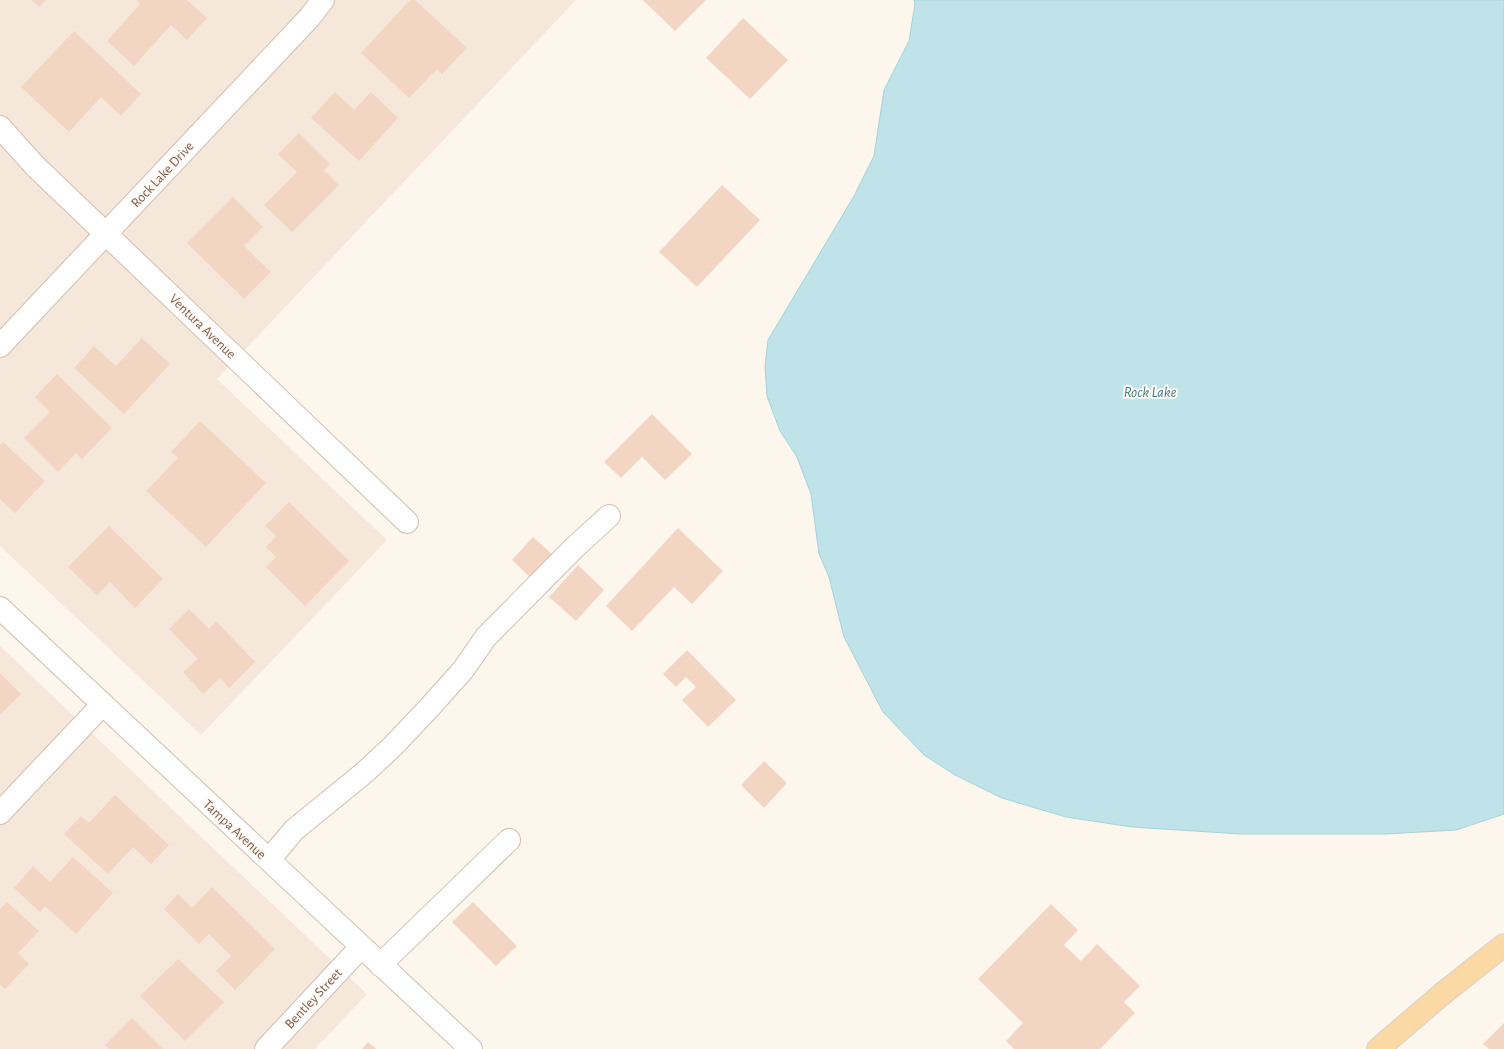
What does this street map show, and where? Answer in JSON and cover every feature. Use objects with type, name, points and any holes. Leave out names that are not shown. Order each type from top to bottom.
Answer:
[{"type":"main road","points":[[1378,1049],[1441,995],[1504,945]]},
{"type":"street","name":"Rock Lake Drive","points":[[0,346],[310,18],[323,0]]},
{"type":"street","name":"Ventura Avenue","points":[[0,127],[35,166],[407,522]]},
{"type":"street","points":[[269,860],[294,830],[364,773],[392,747],[463,670],[486,637],[575,547],[609,516]]},
{"type":"street","name":"Tampa Avenue","points":[[0,608],[471,1049]]},
{"type":"street","points":[[0,813],[103,704]]},
{"type":"street","points":[[380,964],[509,840]]},
{"type":"street","name":"Bentley Street","points":[[266,1049],[361,947]]},
{"type":"shaded area","points":[[0,0],[576,0],[217,379],[387,540],[201,735],[0,546]]},
{"type":"shaded area","points":[[0,646],[367,994],[315,1049],[0,1049]]},
{"type":"water","name":"Rock Lake","points":[[914,0],[1504,0],[1504,814],[1456,830],[1386,834],[1241,834],[1132,827],[1066,817],[1002,798],[955,775],[924,755],[883,712],[844,637],[829,577],[819,554],[811,494],[797,457],[780,431],[767,396],[765,367],[768,340],[854,196],[874,156],[884,90],[909,41],[915,4]]},
{"type":"building","points":[[31,0],[46,0],[39,7]]},
{"type":"building","points":[[136,0],[187,0],[207,18],[187,40],[171,25],[134,66],[107,41],[140,4]]},
{"type":"building","points":[[410,0],[415,0],[467,48],[442,74],[437,69],[409,98],[361,53]]},
{"type":"building","points":[[643,0],[706,0],[675,31]]},
{"type":"building","points":[[743,18],[788,60],[750,99],[706,58]]},
{"type":"building","points":[[74,31],[141,94],[121,116],[101,97],[69,132],[21,87]]},
{"type":"building","points":[[335,92],[354,110],[371,92],[398,118],[359,161],[311,118]]},
{"type":"building","points":[[299,133],[330,164],[324,170],[339,185],[292,232],[264,205],[297,172],[278,154]]},
{"type":"building","points":[[722,185],[760,220],[697,287],[659,252]]},
{"type":"building","points":[[233,197],[263,227],[244,246],[271,272],[244,299],[187,243]]},
{"type":"building","points":[[142,338],[170,364],[124,414],[74,368],[94,346],[116,366]]},
{"type":"building","points":[[57,374],[112,428],[82,459],[76,453],[58,472],[24,438],[50,412],[35,397]]},
{"type":"building","points":[[652,414],[692,454],[665,480],[642,457],[621,478],[604,462]]},
{"type":"building","points":[[200,421],[266,483],[206,547],[146,491],[178,458],[171,452]]},
{"type":"building","points":[[3,442],[45,481],[15,513],[0,499],[0,445]]},
{"type":"building","points":[[289,502],[349,561],[305,606],[266,567],[276,557],[266,547],[276,536],[265,526]]},
{"type":"building","points":[[109,526],[163,579],[135,608],[110,582],[97,595],[68,567]]},
{"type":"building","points":[[678,528],[723,571],[692,604],[674,587],[632,631],[606,606]]},
{"type":"building","points":[[533,537],[555,557],[534,581],[512,560]]},
{"type":"building","points":[[578,565],[604,590],[576,621],[549,597]]},
{"type":"building","points":[[189,609],[209,629],[216,621],[255,662],[229,688],[220,678],[203,694],[183,672],[198,659],[169,629]]},
{"type":"building","points":[[687,650],[736,700],[708,727],[682,700],[696,687],[686,677],[676,687],[663,674]]},
{"type":"building","points":[[0,673],[21,694],[0,715]]},
{"type":"building","points":[[764,761],[787,783],[764,808],[741,785]]},
{"type":"building","points":[[115,795],[169,845],[151,864],[133,847],[108,874],[64,834],[81,816],[89,823]]},
{"type":"building","points":[[73,857],[113,893],[76,934],[45,906],[40,912],[14,888],[33,866],[50,882]]},
{"type":"building","points":[[212,887],[275,949],[235,990],[216,971],[231,956],[209,934],[199,944],[164,909],[178,894],[192,908]]},
{"type":"building","points":[[7,902],[39,931],[18,953],[29,964],[5,989],[0,984],[0,909]]},
{"type":"building","points":[[473,902],[517,946],[496,966],[452,922]]},
{"type":"building","points":[[1051,904],[1078,930],[1064,945],[1081,961],[1097,944],[1140,986],[1124,1002],[1135,1013],[1100,1049],[1014,1049],[1006,1041],[1023,1023],[978,979]]},
{"type":"building","points":[[178,959],[224,1002],[185,1041],[140,996]]},
{"type":"building","points":[[132,1018],[163,1049],[109,1049],[105,1045]]},
{"type":"building","points":[[1504,1023],[1504,1049],[1489,1049],[1483,1044]]},
{"type":"building","points":[[368,1042],[376,1049],[362,1049]]}]
